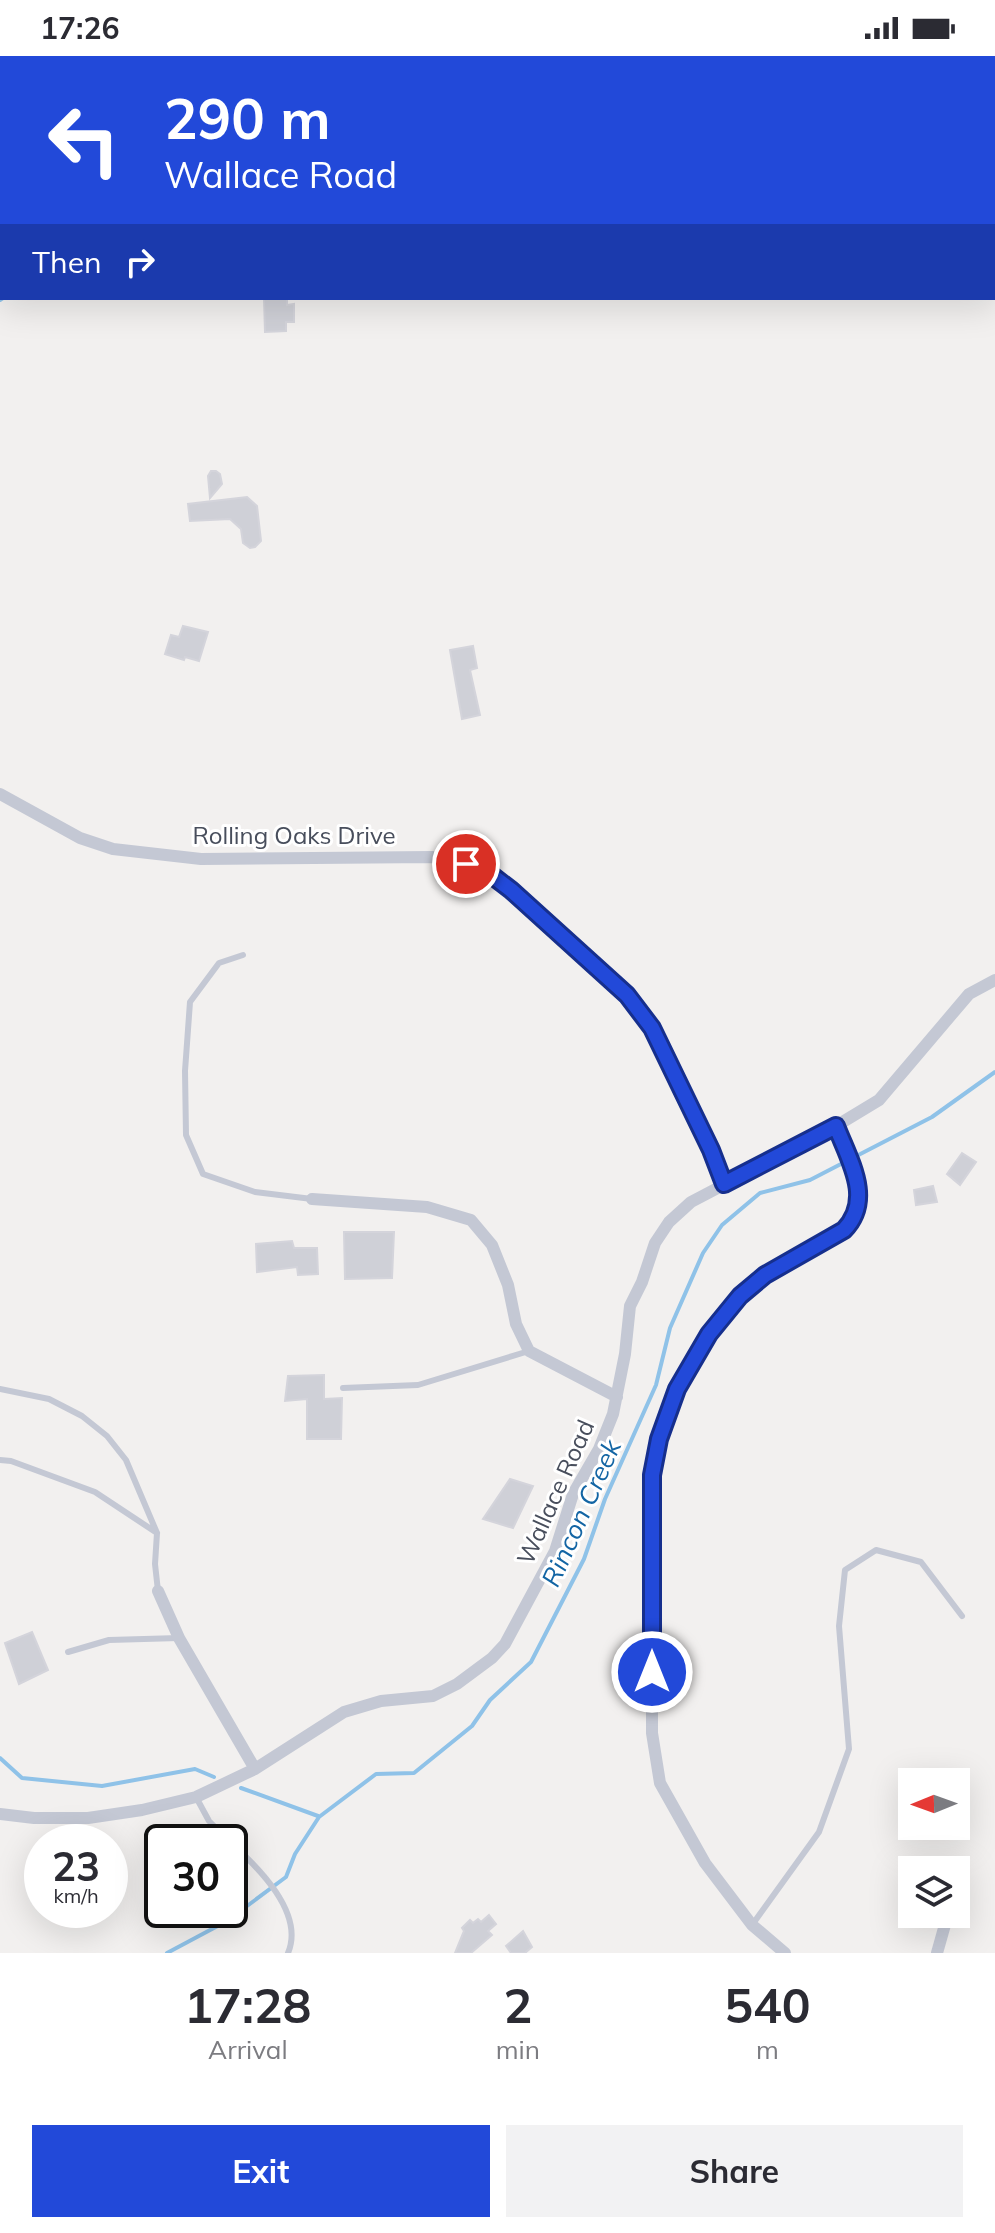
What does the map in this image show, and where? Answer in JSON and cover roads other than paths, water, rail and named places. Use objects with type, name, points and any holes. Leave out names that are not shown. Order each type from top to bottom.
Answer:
[{"type":"street","name":"Rolling Oaks Drive","points":[[0,794],[80,838],[113,849],[201,859],[432,857],[466,864],[494,877],[627,995],[652,1028],[711,1150],[724,1184]]},
{"type":"street","name":"Wallace Road","points":[[0,1814],[88,1818],[133,1812],[196,1797],[255,1769],[344,1712],[381,1701],[433,1696],[457,1684],[505,1644],[555,1551],[573,1494],[599,1449],[613,1414],[625,1354],[630,1306],[655,1243],[669,1222],[691,1202],[879,1100],[969,994],[995,980]]},
{"type":"street","points":[[785,1953],[752,1925],[694,1847],[667,1798],[656,1768],[652,1733],[652,1475],[666,1416],[685,1374],[709,1334],[751,1285],[795,1256],[837,1236],[851,1223],[858,1207],[860,1189],[836,1126]]},
{"type":"street","points":[[312,1199],[427,1207],[471,1220],[492,1245],[508,1285],[516,1324],[529,1351],[617,1397]]},
{"type":"street","points":[[158,1591],[179,1638],[255,1769]]},
{"type":"street","points":[[937,1953],[944,1928]]},
{"type":"lane","points":[[243,955],[219,963],[190,1002],[185,1071],[186,1135],[203,1174],[255,1192],[312,1199]]},
{"type":"lane","points":[[343,1388],[418,1385],[529,1351]]},
{"type":"lane","points":[[0,1389],[49,1399],[82,1416],[107,1436],[126,1460],[157,1533],[155,1564],[158,1591]]},
{"type":"lane","points":[[0,1460],[11,1461],[95,1492],[157,1533]]},
{"type":"lane","points":[[752,1925],[819,1832],[849,1749],[839,1626],[845,1570],[876,1550],[921,1562],[962,1616]]},
{"type":"lane","points":[[68,1652],[109,1640],[179,1638]]},
{"type":"lane","points":[[196,1797],[212,1824]]},
{"type":"lane","points":[[248,1861],[282,1903],[293,1930],[288,1953]]},
{"type":"waterway","name":"Rincon Creek","points":[[167,1953],[227,1921],[286,1877],[295,1854],[319,1817],[376,1774],[414,1773],[472,1726],[490,1700],[531,1662],[584,1559],[605,1499],[656,1385],[670,1328],[703,1253],[722,1225],[760,1193],[810,1180],[932,1117],[995,1072]]},
{"type":"waterway","points":[[0,1758],[22,1778],[102,1786],[195,1769],[214,1777]]},
{"type":"waterway","points":[[241,1788],[318,1816]]}]
